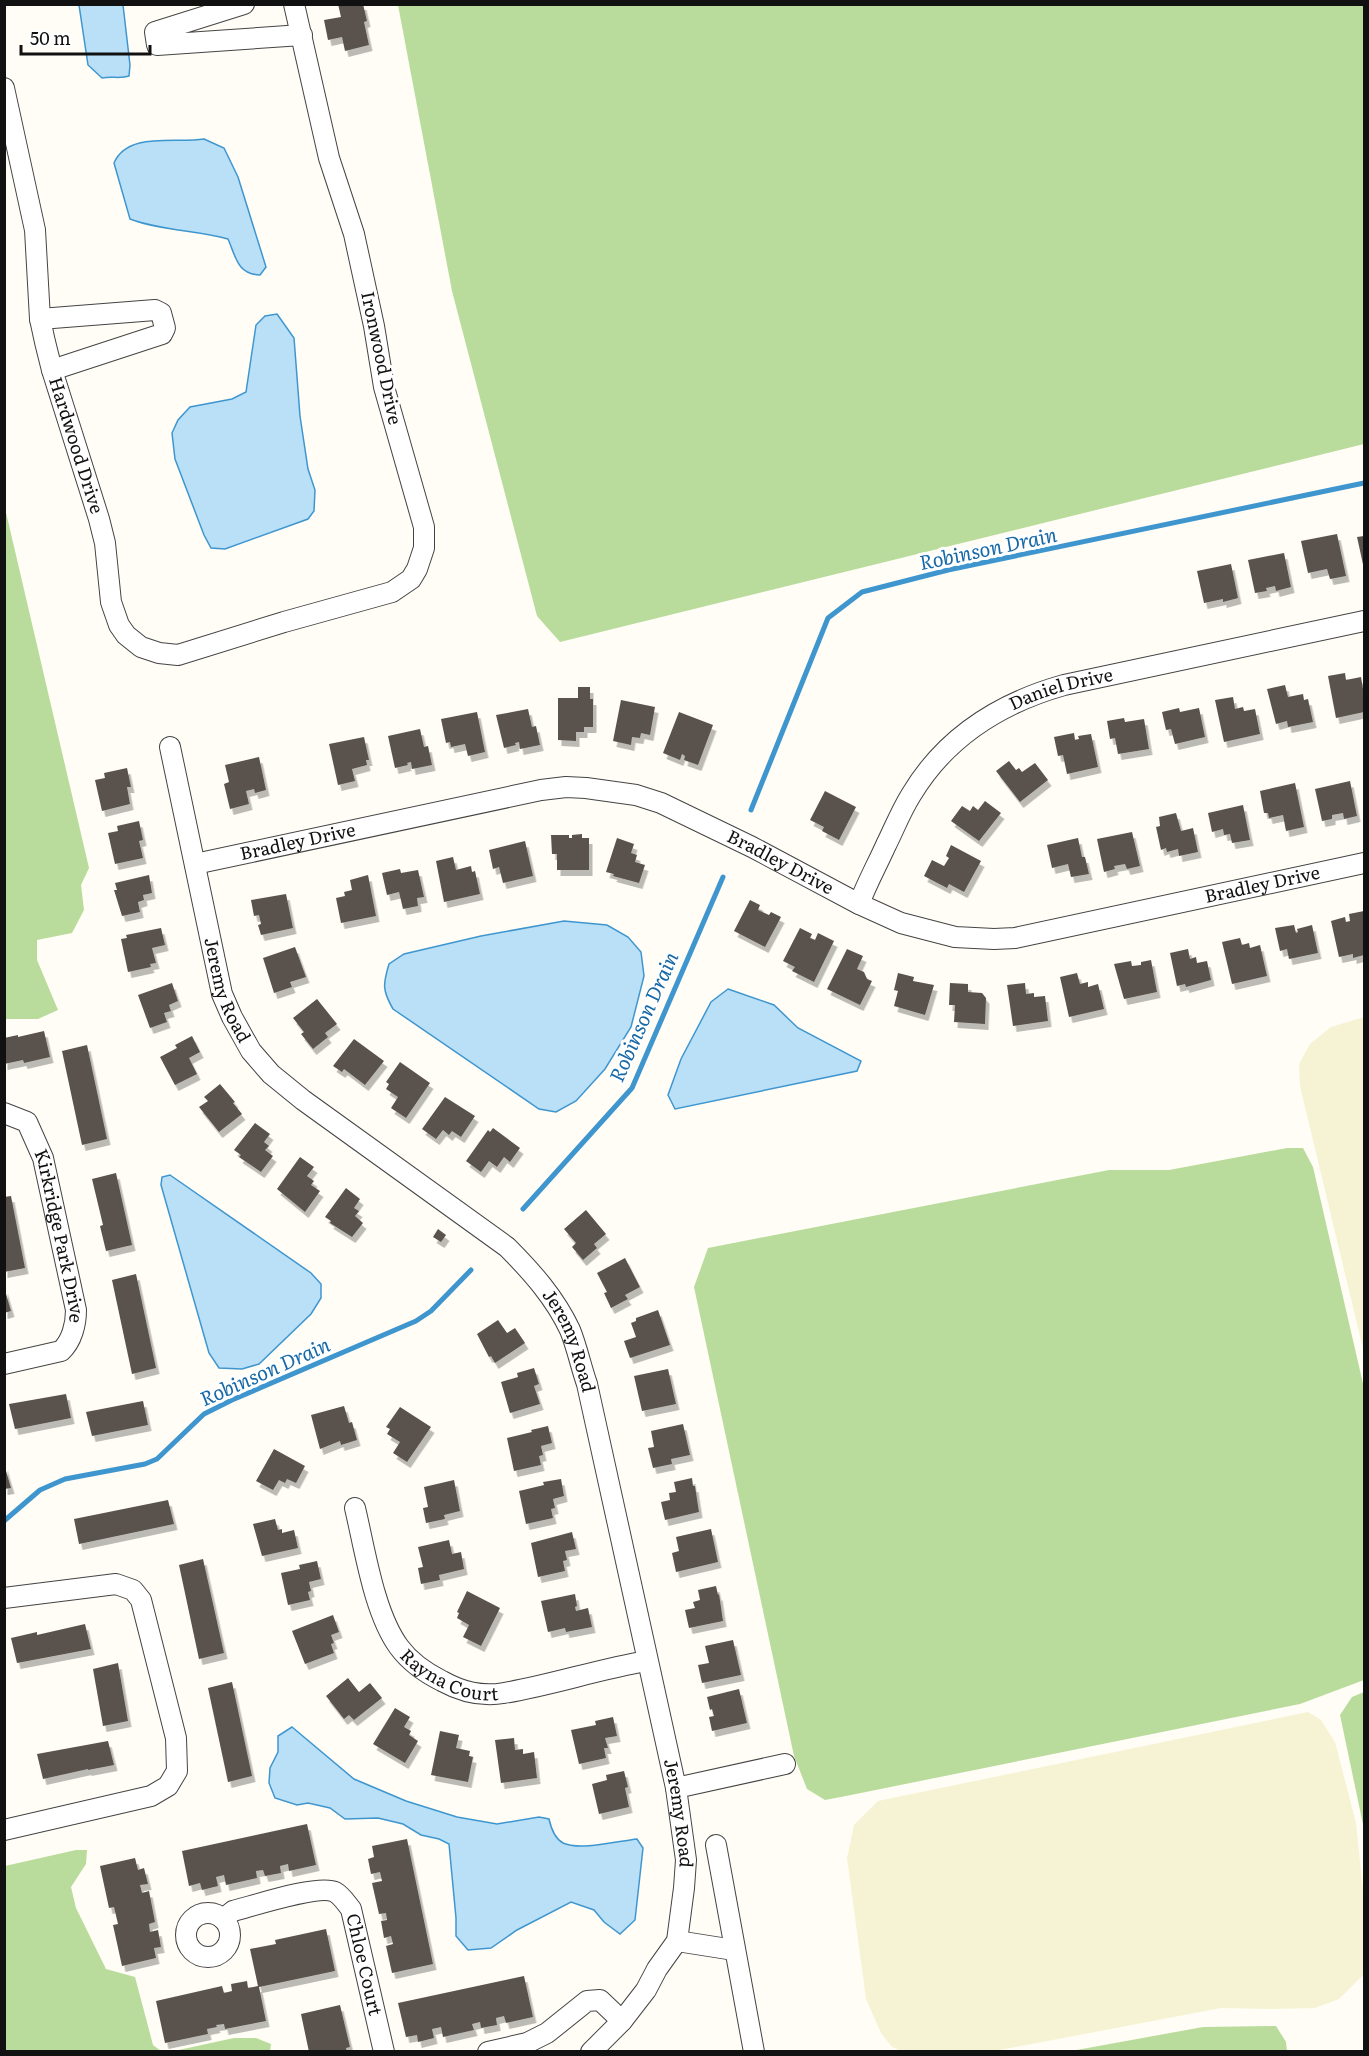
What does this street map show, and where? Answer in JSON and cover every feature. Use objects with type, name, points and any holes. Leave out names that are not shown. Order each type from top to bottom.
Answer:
[{"type":"street","points":[[244,4],[155,32],[157,45],[302,36]]},
{"type":"street","name":"Ironwood Drive","points":[[284,622],[392,592],[411,579],[417,569],[425,537],[384,387],[374,326],[354,234],[329,158],[294,4]]},
{"type":"street","name":"Hardwood Drive","points":[[4,88],[35,230],[40,319],[52,370],[99,519],[105,543],[111,603],[115,616],[126,635],[141,646],[150,651],[178,655],[284,622]]},
{"type":"street","points":[[40,319],[155,310],[161,313],[165,328],[162,334],[52,370]]},
{"type":"street","name":"Daniel Drive","points":[[859,903],[910,796],[923,777],[959,737],[1005,706],[1044,690],[1064,685],[1365,621]]},
{"type":"street","name":"Jeremy Road","points":[[170,747],[222,994],[251,1051],[271,1074],[303,1100],[507,1247],[534,1275],[563,1317],[571,1333],[587,1384],[676,1788],[686,1860],[677,1941],[657,1969],[646,1990],[622,2021],[591,2052]]},
{"type":"street","name":"Bradley Drive","points":[[195,864],[541,790],[566,787],[636,795],[661,803],[901,923],[932,933],[955,937],[1016,938],[1365,863]]},
{"type":"street","name":"Kirkridge Park Drive","points":[[4,1113],[27,1122],[43,1158],[76,1310],[72,1332],[61,1351],[4,1364]]},
{"type":"street","name":"Rayna Court","points":[[355,1508],[379,1602],[391,1634],[403,1653],[423,1670],[454,1688],[475,1695],[503,1693],[647,1661]]},
{"type":"street","points":[[4,1598],[116,1584],[134,1590],[141,1600],[176,1738],[177,1771],[168,1786],[151,1796],[4,1830]]},
{"type":"street","points":[[676,1788],[785,1764]]},
{"type":"street","points":[[716,1845],[754,2052]]},
{"type":"street","name":"Chloe Court","points":[[223,1919],[233,1911],[317,1889],[333,1891],[342,1898],[351,1909],[384,2052]]},
{"type":"street","points":[[677,1941],[735,1950]]},
{"type":"street","points":[[488,2052],[527,2043],[547,2033],[586,2001],[600,2000],[622,2021]]},
{"type":"shaded area","points":[[1364,1017],[1364,1353],[1300,1086],[1299,1064],[1310,1044],[1331,1027]]},
{"type":"shaded area","points":[[1308,1712],[1321,1720],[1335,1742],[1356,1823],[1364,1900],[1364,1974],[1339,1999],[1315,2008],[1221,2008],[995,2051],[902,2051],[892,2047],[881,2033],[866,1999],[847,1858],[854,1825],[878,1801]]},
{"type":"green space","points":[[398,5],[1364,5],[1364,444],[560,642],[537,616],[452,291]]},
{"type":"green space","points":[[5,508],[89,868],[81,885],[84,910],[72,933],[37,940],[37,960],[58,1010],[38,1019],[5,1019]]},
{"type":"green space","points":[[1287,1148],[1303,1148],[1313,1167],[1364,1388],[1364,1680],[1300,1704],[851,1795],[825,1800],[807,1789],[794,1756],[694,1287],[708,1248],[1109,1170],[1169,1170]]},
{"type":"green space","points":[[1364,1692],[1364,1829],[1340,1715],[1352,1697]]},
{"type":"green space","points":[[76,1850],[87,1850],[86,1864],[71,1887],[76,1908],[106,1969],[135,1977],[153,2045],[161,2051],[5,2051],[5,1866]]},
{"type":"green space","points":[[1276,2026],[1286,2042],[1287,2051],[1071,2051],[1203,2027]]},
{"type":"green space","points":[[234,2038],[256,2038],[271,2044],[270,2051],[174,2051]]},
{"type":"water","points":[[79,5],[123,5],[130,65],[129,76],[102,78],[88,65]]},
{"type":"water","points":[[204,139],[224,148],[238,177],[266,267],[260,275],[252,274],[242,268],[228,239],[154,226],[130,219],[114,163],[121,153],[130,146],[141,143]]},
{"type":"water","points":[[277,314],[294,338],[300,416],[308,469],[315,490],[314,511],[308,519],[225,549],[211,548],[175,459],[172,433],[178,420],[190,407],[232,399],[246,392],[256,325],[265,316]]},
{"type":"water","points":[[564,921],[607,925],[628,937],[641,952],[644,976],[631,1027],[605,1069],[576,1101],[556,1112],[539,1109],[393,1009],[387,997],[385,982],[389,964],[404,954],[481,936]]},
{"type":"water","points":[[728,989],[774,1005],[798,1028],[861,1061],[857,1071],[675,1109],[668,1095],[681,1059],[711,1002]]},
{"type":"water","points":[[170,1175],[311,1273],[321,1284],[321,1298],[311,1314],[259,1364],[242,1369],[219,1368],[209,1353],[161,1185],[162,1177]]},
{"type":"water","points":[[292,1727],[354,1779],[406,1801],[457,1817],[497,1824],[539,1817],[549,1819],[557,1838],[570,1845],[589,1846],[637,1839],[643,1848],[635,1920],[620,1934],[604,1922],[594,1910],[571,1902],[517,1930],[491,1948],[468,1950],[456,1936],[449,1844],[421,1835],[403,1824],[378,1818],[345,1819],[330,1808],[308,1803],[297,1805],[275,1798],[269,1783],[270,1768],[278,1752],[278,1736]]},
{"type":"building","points":[[338,4],[363,4],[369,45],[345,51],[342,37],[328,40],[324,20],[341,17]]},
{"type":"building","points":[[1337,534],[1346,576],[1330,579],[1327,569],[1308,573],[1301,541]]},
{"type":"building","points":[[1364,536],[1364,569],[1357,537]]},
{"type":"building","points":[[1284,553],[1291,587],[1276,591],[1275,586],[1266,588],[1267,591],[1255,593],[1248,560]]},
{"type":"building","points":[[1231,564],[1238,598],[1204,603],[1197,571]]},
{"type":"building","points":[[1345,673],[1346,680],[1361,677],[1364,712],[1336,718],[1328,676]]},
{"type":"building","points":[[1285,685],[1288,697],[1303,694],[1304,700],[1308,699],[1313,722],[1288,727],[1287,721],[1276,724],[1267,689]]},
{"type":"building","points":[[578,687],[590,687],[590,699],[593,699],[593,727],[584,727],[584,732],[576,732],[576,741],[558,740],[558,698],[578,698]]},
{"type":"building","points":[[1233,697],[1235,709],[1243,707],[1244,711],[1255,709],[1260,734],[1224,742],[1215,700]]},
{"type":"building","points":[[621,700],[655,707],[650,735],[641,733],[640,738],[632,737],[631,745],[613,741]]},
{"type":"building","points":[[1179,708],[1180,712],[1199,708],[1205,737],[1175,744],[1171,729],[1166,730],[1162,712]]},
{"type":"building","points":[[528,709],[532,727],[536,726],[540,745],[520,749],[519,742],[504,748],[496,715]]},
{"type":"building","points":[[477,712],[485,752],[468,756],[465,744],[451,747],[450,742],[446,743],[441,719]]},
{"type":"building","points":[[679,712],[713,725],[698,765],[684,760],[685,756],[682,754],[680,760],[663,753]]},
{"type":"building","points":[[1124,718],[1125,722],[1144,719],[1149,749],[1118,754],[1115,738],[1110,739],[1107,721]]},
{"type":"building","points":[[420,729],[424,747],[428,746],[432,765],[412,769],[411,762],[395,768],[388,736]]},
{"type":"building","points":[[1074,733],[1075,740],[1079,739],[1078,736],[1091,734],[1098,767],[1067,774],[1063,755],[1058,756],[1054,737]]},
{"type":"building","points":[[364,737],[369,760],[366,760],[367,765],[352,769],[355,781],[338,785],[329,744]]},
{"type":"building","points":[[259,757],[266,790],[255,793],[254,789],[246,791],[249,804],[230,809],[224,784],[229,782],[225,765]]},
{"type":"building","points":[[1009,761],[1016,770],[1019,768],[1022,772],[1035,763],[1048,780],[1020,802],[996,771]]},
{"type":"building","points":[[127,768],[131,787],[127,787],[130,804],[102,811],[95,780],[105,778],[104,773]]},
{"type":"building","points":[[1350,781],[1357,816],[1344,819],[1343,813],[1332,815],[1332,819],[1322,821],[1315,789]]},
{"type":"building","points":[[1295,783],[1304,827],[1286,831],[1283,815],[1269,818],[1268,813],[1264,813],[1260,791]]},
{"type":"building","points":[[825,791],[856,807],[839,840],[822,831],[824,827],[810,820]]},
{"type":"building","points":[[985,801],[1001,813],[979,841],[951,821],[962,806],[970,811],[973,806],[978,810]]},
{"type":"building","points":[[1243,805],[1250,840],[1232,843],[1230,834],[1224,835],[1223,829],[1212,832],[1208,813]]},
{"type":"building","points":[[1176,813],[1181,831],[1193,828],[1198,852],[1179,856],[1178,849],[1167,852],[1166,848],[1161,850],[1156,827],[1160,826],[1159,817]]},
{"type":"building","points":[[139,821],[143,840],[139,841],[143,858],[115,864],[108,833],[118,831],[117,826]]},
{"type":"building","points":[[1132,832],[1140,866],[1127,869],[1125,864],[1114,866],[1115,869],[1104,872],[1097,839]]},
{"type":"building","points":[[582,834],[582,838],[589,838],[589,870],[557,870],[557,854],[552,854],[551,835],[569,835],[569,838],[572,838],[572,835]]},
{"type":"building","points":[[617,838],[634,844],[631,853],[637,855],[635,862],[645,865],[639,883],[606,872]]},
{"type":"building","points":[[1078,838],[1089,874],[1071,877],[1068,864],[1052,868],[1047,845]]},
{"type":"building","points":[[525,841],[533,876],[503,883],[499,867],[493,869],[489,850]]},
{"type":"building","points":[[951,845],[981,861],[964,892],[949,884],[947,888],[924,876],[932,860],[944,866],[949,858],[946,856]]},
{"type":"building","points":[[453,857],[456,870],[471,866],[472,872],[475,871],[480,894],[444,902],[436,861]]},
{"type":"building","points":[[400,869],[401,873],[418,870],[424,897],[417,898],[418,906],[403,909],[399,892],[387,895],[382,873]]},
{"type":"building","points":[[149,875],[152,893],[143,895],[144,900],[138,902],[140,912],[122,916],[114,890],[117,890],[115,883]]},
{"type":"building","points":[[368,875],[376,916],[341,923],[336,898],[345,896],[344,892],[352,890],[350,880]]},
{"type":"building","points":[[286,894],[293,928],[261,935],[258,925],[261,924],[259,915],[254,916],[251,900]]},
{"type":"building","points":[[750,900],[760,905],[758,910],[769,915],[771,912],[781,917],[765,947],[734,931]]},
{"type":"building","points":[[1364,911],[1364,955],[1353,958],[1353,954],[1339,957],[1331,921],[1345,917],[1346,922],[1350,921],[1349,914]]},
{"type":"building","points":[[1294,925],[1296,933],[1297,929],[1312,925],[1318,953],[1289,959],[1287,949],[1280,951],[1275,928]]},
{"type":"building","points":[[161,928],[165,945],[152,948],[156,963],[150,964],[151,967],[128,972],[121,939],[127,938],[126,935]]},
{"type":"building","points":[[800,928],[812,934],[810,938],[815,940],[818,933],[834,941],[814,982],[792,971],[795,967],[783,961]]},
{"type":"building","points":[[1240,938],[1242,945],[1249,943],[1250,948],[1260,945],[1267,976],[1232,984],[1222,942]]},
{"type":"building","points":[[295,947],[306,977],[290,982],[292,987],[274,993],[263,958]]},
{"type":"building","points":[[847,949],[863,956],[857,969],[864,972],[867,979],[872,981],[860,1005],[827,989]]},
{"type":"building","points":[[1188,949],[1190,959],[1196,957],[1197,963],[1207,961],[1211,980],[1186,987],[1185,984],[1177,986],[1170,953]]},
{"type":"building","points":[[1151,960],[1157,992],[1124,999],[1114,964],[1131,961],[1132,966]]},
{"type":"building","points":[[898,973],[914,977],[913,981],[934,985],[925,1015],[894,1006],[898,991],[894,990]]},
{"type":"building","points":[[1077,973],[1080,984],[1088,982],[1088,987],[1098,984],[1104,1009],[1069,1017],[1060,977]]},
{"type":"building","points":[[172,983],[178,1001],[169,1005],[171,1011],[164,1013],[167,1022],[150,1028],[138,995]]},
{"type":"building","points":[[950,983],[968,984],[968,992],[982,993],[986,998],[985,1024],[954,1022],[955,1005],[949,1005]]},
{"type":"building","points":[[1025,983],[1026,994],[1034,993],[1034,997],[1045,996],[1048,1021],[1013,1026],[1007,985]]},
{"type":"building","points":[[317,999],[337,1024],[325,1033],[328,1037],[313,1049],[301,1034],[304,1032],[293,1018]]},
{"type":"building","points":[[44,1031],[50,1057],[24,1063],[23,1060],[4,1064],[4,1038]]},
{"type":"building","points":[[192,1036],[200,1052],[189,1058],[197,1074],[175,1085],[160,1057],[177,1048],[175,1045]]},
{"type":"building","points":[[354,1039],[384,1061],[365,1085],[344,1069],[342,1072],[333,1066]]},
{"type":"building","points":[[87,1045],[107,1139],[82,1145],[62,1051]]},
{"type":"building","points":[[400,1062],[430,1083],[406,1118],[391,1108],[398,1097],[386,1089],[389,1084],[386,1082]]},
{"type":"building","points":[[220,1084],[242,1114],[219,1132],[199,1107],[208,1101],[204,1097]]},
{"type":"building","points":[[445,1097],[475,1116],[461,1137],[452,1131],[449,1135],[443,1130],[436,1139],[422,1129]]},
{"type":"building","points":[[255,1123],[270,1134],[264,1142],[269,1146],[265,1150],[273,1156],[261,1172],[239,1157],[241,1155],[234,1150]]},
{"type":"building","points":[[493,1128],[520,1148],[510,1162],[504,1157],[497,1167],[489,1161],[481,1172],[466,1161],[488,1130],[490,1132]]},
{"type":"building","points":[[300,1157],[314,1167],[307,1176],[314,1181],[311,1185],[320,1191],[305,1212],[277,1189]]},
{"type":"building","points":[[116,1173],[132,1245],[106,1251],[100,1226],[103,1225],[92,1179]]},
{"type":"building","points":[[346,1188],[360,1199],[354,1208],[359,1211],[355,1216],[363,1223],[352,1237],[330,1223],[331,1221],[325,1217]]},
{"type":"building","points":[[11,1196],[25,1268],[4,1272],[4,1197]]},
{"type":"building","points":[[586,1210],[606,1234],[594,1244],[597,1248],[583,1260],[572,1247],[576,1243],[564,1229]]},
{"type":"building","points":[[438,1229],[446,1235],[441,1242],[433,1237]]},
{"type":"building","points":[[625,1258],[640,1287],[625,1295],[628,1299],[611,1308],[604,1293],[607,1292],[597,1273]]},
{"type":"building","points":[[136,1274],[156,1368],[132,1374],[112,1280]]},
{"type":"building","points":[[4,1287],[11,1311],[4,1313]]},
{"type":"building","points":[[658,1310],[670,1345],[630,1358],[624,1341],[636,1337],[631,1323],[636,1321],[636,1318]]},
{"type":"building","points":[[498,1320],[507,1333],[515,1328],[525,1343],[495,1363],[491,1356],[489,1357],[477,1334]]},
{"type":"building","points":[[534,1368],[539,1384],[534,1386],[540,1404],[510,1413],[501,1382],[518,1377],[517,1373]]},
{"type":"building","points":[[668,1369],[676,1404],[642,1411],[634,1376]]},
{"type":"building","points":[[66,1394],[71,1418],[15,1429],[9,1404]]},
{"type":"building","points":[[143,1401],[148,1425],[92,1436],[86,1412]]},
{"type":"building","points":[[344,1406],[357,1440],[341,1445],[340,1441],[320,1449],[311,1415]]},
{"type":"building","points":[[400,1407],[431,1427],[407,1462],[393,1453],[400,1442],[387,1434],[390,1429],[386,1427]]},
{"type":"building","points":[[683,1424],[690,1455],[671,1459],[672,1464],[653,1468],[648,1448],[654,1447],[651,1431]]},
{"type":"building","points":[[548,1426],[552,1443],[541,1446],[543,1455],[539,1456],[541,1465],[514,1471],[507,1438]]},
{"type":"building","points":[[274,1449],[305,1466],[296,1483],[287,1479],[285,1483],[279,1480],[273,1490],[256,1481]]},
{"type":"building","points":[[4,1464],[11,1488],[4,1489]]},
{"type":"building","points":[[692,1478],[699,1512],[665,1520],[661,1502],[670,1500],[669,1493],[676,1492],[674,1482]]},
{"type":"building","points":[[561,1479],[564,1496],[553,1499],[555,1508],[551,1509],[553,1518],[526,1524],[519,1491],[544,1485],[543,1482]]},
{"type":"building","points":[[454,1480],[460,1511],[444,1515],[445,1519],[426,1523],[423,1508],[428,1507],[424,1487]]},
{"type":"building","points":[[168,1500],[174,1524],[79,1544],[74,1519]]},
{"type":"building","points":[[275,1519],[278,1530],[282,1529],[282,1533],[294,1530],[298,1548],[262,1556],[253,1524]]},
{"type":"building","points":[[711,1529],[718,1562],[676,1572],[672,1553],[679,1551],[676,1537]]},
{"type":"building","points":[[572,1532],[576,1549],[565,1551],[567,1560],[563,1561],[565,1571],[538,1577],[531,1543]]},
{"type":"building","points":[[449,1540],[452,1554],[461,1552],[464,1569],[439,1575],[440,1580],[421,1584],[418,1568],[423,1567],[418,1547]]},
{"type":"building","points":[[203,1559],[224,1653],[199,1659],[179,1565]]},
{"type":"building","points":[[317,1561],[321,1579],[309,1582],[310,1600],[288,1605],[281,1573],[300,1569],[299,1565]]},
{"type":"building","points":[[716,1586],[723,1621],[689,1628],[685,1610],[695,1608],[693,1602],[700,1600],[698,1590]]},
{"type":"building","points":[[467,1591],[500,1608],[481,1646],[463,1637],[469,1625],[457,1618],[459,1613],[457,1612]]},
{"type":"building","points":[[575,1594],[576,1611],[588,1608],[592,1627],[566,1632],[565,1628],[548,1632],[541,1601]]},
{"type":"building","points":[[333,1615],[339,1632],[331,1635],[334,1653],[305,1664],[292,1631]]},
{"type":"building","points":[[85,1624],[91,1649],[17,1663],[11,1638],[37,1632],[37,1635]]},
{"type":"building","points":[[733,1640],[741,1675],[702,1683],[698,1665],[709,1663],[705,1646]]},
{"type":"building","points":[[118,1663],[128,1721],[103,1726],[93,1669]]},
{"type":"building","points":[[348,1678],[359,1692],[370,1683],[382,1698],[354,1720],[349,1715],[344,1719],[326,1696]]},
{"type":"building","points":[[232,1682],[252,1776],[228,1782],[208,1688]]},
{"type":"building","points":[[739,1689],[747,1723],[712,1731],[709,1717],[714,1716],[707,1697]]},
{"type":"building","points":[[395,1708],[410,1717],[404,1727],[411,1731],[409,1735],[418,1741],[405,1763],[373,1744]]},
{"type":"building","points":[[613,1717],[617,1736],[605,1738],[608,1748],[604,1748],[606,1758],[579,1764],[571,1730],[596,1725],[595,1721]]},
{"type":"building","points":[[440,1731],[459,1735],[456,1748],[470,1751],[469,1756],[473,1757],[468,1782],[431,1775]]},
{"type":"building","points":[[514,1738],[515,1750],[523,1749],[523,1754],[534,1752],[537,1778],[501,1783],[495,1740]]},
{"type":"building","points":[[108,1741],[114,1765],[43,1779],[37,1754]]},
{"type":"building","points":[[624,1771],[629,1807],[599,1814],[592,1784],[607,1780],[606,1775]]},
{"type":"building","points":[[307,1824],[316,1865],[289,1871],[288,1864],[280,1866],[281,1873],[265,1876],[263,1870],[256,1871],[257,1878],[226,1885],[224,1875],[216,1877],[218,1886],[202,1890],[200,1883],[189,1886],[182,1851]]},
{"type":"building","points":[[407,1839],[433,1964],[392,1973],[386,1946],[393,1944],[391,1936],[384,1938],[381,1921],[387,1920],[386,1913],[379,1914],[372,1883],[382,1881],[380,1872],[371,1874],[368,1859],[374,1857],[372,1846]]},
{"type":"building","points":[[135,1858],[138,1870],[144,1868],[148,1884],[140,1885],[142,1893],[149,1891],[155,1922],[149,1924],[150,1932],[158,1930],[161,1947],[154,1948],[156,1958],[122,1966],[113,1925],[118,1924],[114,1907],[109,1908],[100,1866]]},
{"type":"building","points":[[326,1929],[335,1971],[259,1987],[266,2021],[225,2029],[224,2024],[216,2025],[217,2027],[207,2029],[208,2034],[165,2043],[156,2001],[222,1986],[224,1993],[232,1991],[231,1984],[247,1981],[248,1988],[258,1986],[250,1949],[276,1944],[275,1940]]},
{"type":"building","points":[[524,1976],[533,2017],[506,2023],[504,2016],[496,2018],[497,2025],[481,2028],[480,2022],[472,2024],[474,2030],[443,2037],[441,2027],[432,2029],[434,2038],[418,2042],[417,2035],[406,2037],[398,2003]]},
{"type":"building","points":[[340,2005],[350,2047],[346,2048],[347,2052],[309,2052],[301,2014]]},
{"type":"waterway","name":"Robinson Drain","points":[[751,810],[828,618],[862,592],[948,570],[1364,483]]},
{"type":"waterway","name":"Robinson Drain","points":[[523,1209],[632,1088],[723,877]]},
{"type":"waterway","name":"Robinson Drain","points":[[4,1521],[40,1490],[65,1479],[145,1464],[157,1459],[204,1414],[416,1321],[431,1311],[471,1270]]}]
